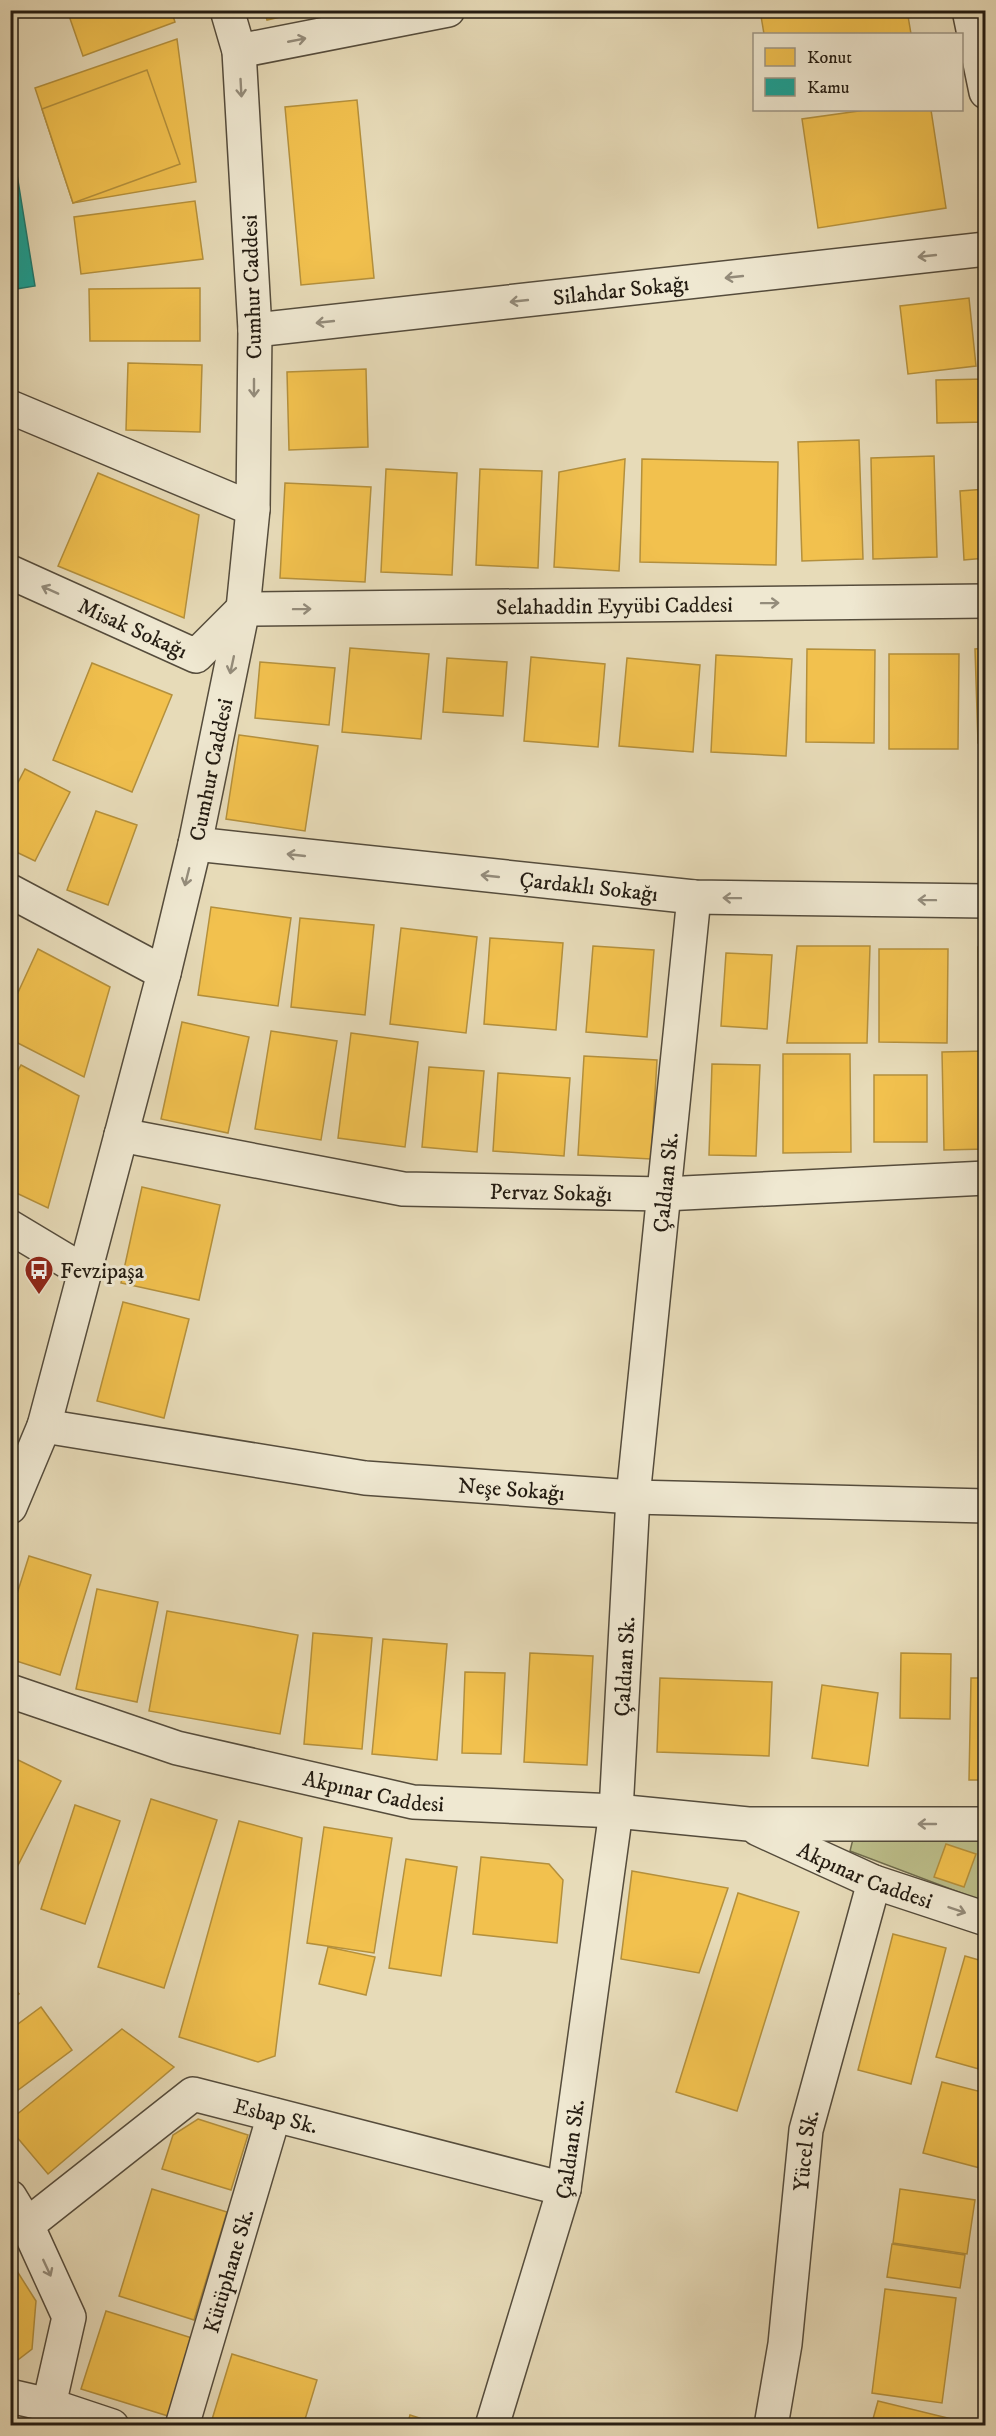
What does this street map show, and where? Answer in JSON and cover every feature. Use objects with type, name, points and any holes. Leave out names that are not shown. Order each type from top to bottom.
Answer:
[{"type":"street","name":"Cumhur Caddesi","points":[[10,1507],[44,1426],[164,973],[195,844],[243,609],[254,509],[255,330],[239,51],[227,10]]},
{"type":"street","points":[[239,51],[448,10]]},
{"type":"street","points":[[969,10],[982,58],[986,92]]},
{"type":"street","name":"Silahdar Sokağı","points":[[255,330],[986,249]]},
{"type":"street","points":[[10,407],[254,509]]},
{"type":"street","name":"Misak Sokağı","points":[[10,572],[196,656],[243,609]]},
{"type":"street","name":"Selahaddin Eyyübi Caddesi","points":[[243,609],[986,601]]},
{"type":"street","name":"Çardaklı Sokağı","points":[[195,844],[694,897],[986,901]]},
{"type":"street","points":[[10,891],[164,973]]},
{"type":"street","name":"Çaldıan Sk.","points":[[492,2426],[564,2189],[616,1811],[633,1497],[694,897]]},
{"type":"street","name":"Pervaz Sokağı","points":[[121,1135],[403,1189],[664,1194],[986,1178]]},
{"type":"street","points":[[10,1227],[85,1272]]},
{"type":"street","name":"Neşe Sokağı","points":[[44,1426],[365,1478],[633,1497],[986,1506]]},
{"type":"street","name":"Akpınar Caddesi","points":[[10,1691],[177,1748],[412,1802],[616,1811],[748,1824],[986,1824]]},
{"type":"street","name":"Akpınar Caddesi","points":[[748,1824],[874,1882],[986,1919]]},
{"type":"street","name":"Yücel Sk.","points":[[771,2426],[785,2344],[806,2130],[874,1882]]},
{"type":"street","name":"Esbap Sk.","points":[[27,2225],[193,2094],[564,2189]]},
{"type":"street","name":"Kütüphane Sk.","points":[[182,2426],[274,2115]]},
{"type":"street","points":[[10,2197],[27,2225],[69,2317],[49,2405]]},
{"type":"street","points":[[10,2396],[49,2405],[112,2426]]},
{"type":"green space","points":[[854,1835],[985,1838],[985,1902],[850,1851]]},
{"type":"building: Konut","points":[[67,10],[171,10],[175,22],[83,56]]},
{"type":"building: Konut","points":[[264,10],[310,10],[267,20]]},
{"type":"building: Konut","points":[[760,10],[907,10],[911,33],[764,33]]},
{"type":"building: Konut","points":[[177,39],[196,182],[73,203],[35,88]]},
{"type":"building: Konut","points":[[147,70],[180,164],[73,203],[42,109]]},
{"type":"building: Konut","points":[[357,100],[374,278],[301,285],[285,107]]},
{"type":"building: Konut","points":[[859,111],[931,111],[946,208],[818,228],[802,119]]},
{"type":"building: Konut","points":[[195,201],[203,259],[81,274],[74,217]]},
{"type":"building: Konut","points":[[200,288],[200,341],[90,341],[89,289]]},
{"type":"building: Konut","points":[[969,298],[976,366],[908,374],[900,306]]},
{"type":"building: Konut","points":[[128,363],[202,365],[200,432],[126,430]]},
{"type":"building: Konut","points":[[366,369],[368,447],[289,450],[287,372]]},
{"type":"building: Konut","points":[[986,379],[986,422],[937,423],[936,380]]},
{"type":"building: Konut","points":[[859,440],[863,559],[802,561],[798,442]]},
{"type":"building: Konut","points":[[934,456],[937,557],[873,559],[871,458]]},
{"type":"building: Konut","points":[[625,459],[619,571],[554,567],[559,472]]},
{"type":"building: Konut","points":[[642,459],[778,462],[776,565],[640,562]]},
{"type":"building: Konut","points":[[386,469],[457,473],[452,575],[381,572]]},
{"type":"building: Konut","points":[[480,469],[542,471],[538,568],[476,565]]},
{"type":"building: Konut","points":[[98,473],[199,515],[184,618],[58,566]]},
{"type":"building: Konut","points":[[285,483],[371,487],[365,582],[280,578]]},
{"type":"building: Konut","points":[[986,489],[986,558],[964,560],[960,491]]},
{"type":"building: Konut","points":[[350,648],[429,654],[421,739],[342,732]]},
{"type":"building: Konut","points":[[986,648],[986,743],[978,743],[975,649]]},
{"type":"building: Konut","points":[[807,649],[875,650],[874,743],[806,742]]},
{"type":"building: Konut","points":[[889,654],[959,654],[958,749],[889,749]]},
{"type":"building: Konut","points":[[716,655],[792,659],[786,756],[711,752]]},
{"type":"building: Konut","points":[[531,657],[605,664],[598,747],[524,741]]},
{"type":"building: Konut","points":[[447,658],[507,662],[503,716],[443,712]]},
{"type":"building: Konut","points":[[627,658],[700,665],[693,752],[619,746]]},
{"type":"building: Konut","points":[[260,662],[335,668],[329,725],[255,718]]},
{"type":"building: Konut","points":[[92,663],[172,695],[132,792],[53,760]]},
{"type":"building: Konut","points":[[239,735],[318,746],[305,831],[226,819]]},
{"type":"building: Konut","points":[[25,769],[70,792],[35,861],[10,849],[10,798]]},
{"type":"building: Konut","points":[[96,811],[137,825],[108,905],[67,890]]},
{"type":"building: Konut","points":[[211,907],[291,918],[278,1006],[198,995]]},
{"type":"building: Konut","points":[[300,918],[374,925],[365,1015],[291,1007]]},
{"type":"building: Konut","points":[[401,928],[477,937],[466,1033],[390,1024]]},
{"type":"building: Konut","points":[[490,938],[563,943],[556,1030],[484,1024]]},
{"type":"building: Konut","points":[[593,946],[654,950],[647,1037],[586,1032]]},
{"type":"building: Konut","points":[[797,946],[870,946],[867,1043],[787,1043]]},
{"type":"building: Konut","points":[[978,947],[986,947],[986,1020],[979,1020]]},
{"type":"building: Konut","points":[[38,949],[110,987],[84,1077],[10,1039],[10,1010]]},
{"type":"building: Konut","points":[[879,949],[948,949],[947,1043],[879,1042]]},
{"type":"building: Konut","points":[[726,953],[772,955],[767,1029],[721,1026]]},
{"type":"building: Konut","points":[[182,1022],[249,1037],[228,1133],[161,1119]]},
{"type":"building: Konut","points":[[271,1031],[337,1041],[321,1140],[255,1129]]},
{"type":"building: Konut","points":[[351,1033],[418,1042],[405,1147],[338,1138]]},
{"type":"building: Konut","points":[[986,1051],[986,1149],[944,1150],[942,1052]]},
{"type":"building: Konut","points":[[783,1054],[850,1054],[851,1152],[783,1153]]},
{"type":"building: Konut","points":[[584,1056],[657,1060],[651,1159],[578,1155]]},
{"type":"building: Konut","points":[[712,1064],[760,1065],[756,1156],[709,1155]]},
{"type":"building: Konut","points":[[21,1065],[79,1096],[48,1208],[10,1190],[10,1085]]},
{"type":"building: Konut","points":[[429,1067],[484,1071],[477,1152],[422,1147]]},
{"type":"building: Konut","points":[[498,1073],[570,1078],[564,1156],[493,1151]]},
{"type":"building: Konut","points":[[874,1075],[927,1075],[927,1142],[874,1142]]},
{"type":"building: Konut","points":[[142,1187],[220,1205],[199,1300],[121,1283]]},
{"type":"building: Konut","points":[[123,1302],[189,1319],[164,1418],[97,1401]]},
{"type":"building: Konut","points":[[29,1556],[91,1575],[60,1675],[10,1659],[10,1616]]},
{"type":"building: Konut","points":[[97,1589],[158,1602],[137,1702],[76,1689]]},
{"type":"building: Konut","points":[[167,1611],[298,1635],[280,1734],[149,1711]]},
{"type":"building: Konut","points":[[313,1633],[372,1638],[362,1749],[304,1744]]},
{"type":"building: Konut","points":[[383,1639],[447,1644],[437,1760],[372,1754]]},
{"type":"building: Konut","points":[[530,1653],[593,1656],[587,1765],[524,1762]]},
{"type":"building: Konut","points":[[901,1653],[951,1654],[950,1719],[900,1718]]},
{"type":"building: Konut","points":[[465,1672],[505,1673],[501,1754],[462,1753]]},
{"type":"building: Konut","points":[[660,1678],[772,1682],[769,1756],[657,1752]]},
{"type":"building: Konut","points":[[971,1678],[986,1678],[986,1780],[969,1780]]},
{"type":"building: Konut","points":[[822,1685],[878,1693],[868,1766],[812,1758]]},
{"type":"building: Konut","points":[[10,1756],[61,1781],[10,1881]]},
{"type":"building: Konut","points":[[151,1799],[217,1820],[164,1988],[98,1967]]},
{"type":"building: Konut","points":[[75,1805],[120,1821],[85,1924],[41,1909]]},
{"type":"building: Konut","points":[[239,1821],[302,1838],[275,2056],[258,2062],[179,2037]]},
{"type":"building: Konut","points":[[324,1827],[392,1838],[374,1953],[307,1943]]},
{"type":"building: Konut","points":[[946,1844],[976,1854],[964,1887],[934,1877]]},
{"type":"building: Konut","points":[[481,1857],[549,1864],[563,1880],[557,1943],[473,1934]]},
{"type":"building: Konut","points":[[406,1859],[457,1867],[441,1976],[389,1968]]},
{"type":"building: Konut","points":[[632,1871],[728,1888],[699,1973],[621,1959]]},
{"type":"building: Konut","points":[[738,1893],[799,1912],[737,2111],[676,2092]]},
{"type":"building: Konut","points":[[893,1934],[946,1948],[911,2084],[858,2070]]},
{"type":"building: Konut","points":[[328,1947],[375,1957],[366,1995],[319,1984]]},
{"type":"building: Konut","points":[[965,1956],[986,1962],[986,2071],[936,2057]]},
{"type":"building: Konut","points":[[10,1983],[19,1994],[10,2001]]},
{"type":"building: Konut","points":[[41,2007],[72,2050],[10,2096],[10,2030]]},
{"type":"building: Konut","points":[[122,2029],[174,2067],[48,2174],[10,2129],[10,2120]]},
{"type":"building: Konut","points":[[942,2082],[986,2093],[986,2145],[980,2168],[923,2153]]},
{"type":"building: Konut","points":[[198,2119],[248,2135],[231,2190],[162,2169],[173,2135]]},
{"type":"building: Konut","points":[[152,2189],[227,2212],[194,2320],[119,2296]]},
{"type":"building: Konut","points":[[900,2189],[975,2200],[967,2254],[893,2243]]},
{"type":"building: Konut","points":[[892,2244],[965,2255],[960,2288],[887,2277]]},
{"type":"building: Konut","points":[[10,2260],[36,2301],[32,2349],[10,2366]]},
{"type":"building: Konut","points":[[885,2289],[956,2298],[942,2403],[872,2393]]},
{"type":"building: Konut","points":[[106,2311],[192,2338],[168,2416],[81,2389]]},
{"type":"building: Konut","points":[[232,2354],[317,2380],[303,2426],[210,2426]]},
{"type":"building: Konut","points":[[878,2401],[956,2420],[955,2426],[871,2426]]},
{"type":"building: Konut","points":[[410,2415],[444,2426],[407,2426]]},
{"type":"building: Kamu","points":[[15,162],[35,286],[10,290],[10,163]]},
{"type":"place","name":"Fevzipaşa","points":[[39,1296]]}]
